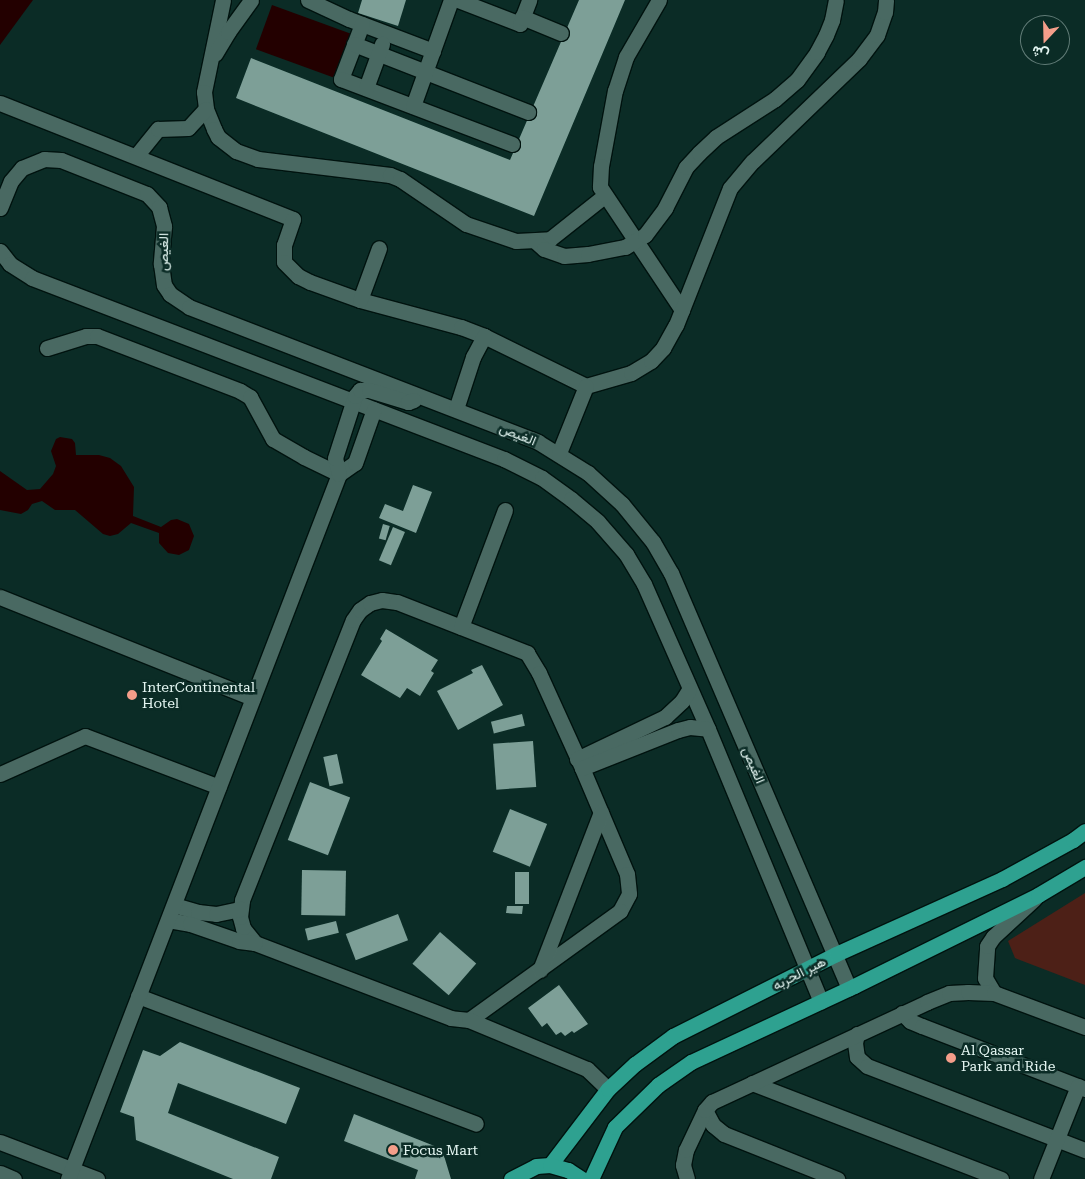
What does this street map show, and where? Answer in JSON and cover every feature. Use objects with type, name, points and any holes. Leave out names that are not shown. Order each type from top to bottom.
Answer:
[{"type":"main road","name":"هير الحربه","points":[[550,1164],[574,1136],[608,1089],[635,1064],[673,1036],[836,954],[1002,879],[1085,831]]},
{"type":"main road","points":[[591,1179],[615,1127],[658,1085],[691,1062],[821,1002],[1038,895],[1085,867]]},
{"type":"main road","points":[[511,1179],[536,1166],[550,1164],[568,1170],[582,1179]]},
{"type":"street","points":[[223,0],[204,92],[206,110],[218,136],[236,151],[247,156],[390,175],[400,179],[472,226],[501,238],[516,241],[550,239],[604,196]]},
{"type":"street","points":[[208,66],[228,32],[251,0]]},
{"type":"street","points":[[308,0],[362,24],[432,51]]},
{"type":"street","points":[[413,106],[451,0]]},
{"type":"street","points":[[458,0],[520,24],[529,0]]},
{"type":"street","points":[[660,0],[626,57],[615,90],[601,166],[600,187],[604,196],[682,310]]},
{"type":"street","points":[[535,241],[544,249],[564,256],[588,254],[625,247],[635,242],[655,224],[678,180],[699,152],[716,137],[775,99],[797,80],[818,52],[832,20],[836,0]]},
{"type":"street","points":[[0,103],[293,219],[284,245],[284,262],[287,268],[310,282],[360,300],[461,327],[484,336],[586,386],[632,373],[651,361],[664,348],[682,310],[730,188],[753,161],[860,59],[877,35],[885,12],[886,0]]},
{"type":"street","points":[[522,17],[561,33]]},
{"type":"street","points":[[362,24],[341,79],[512,144]]},
{"type":"street","points":[[366,88],[386,33]]},
{"type":"street","points":[[354,44],[528,112]]},
{"type":"street","points":[[136,156],[158,130],[188,128],[206,110]]},
{"type":"street","name":"الغيص","points":[[0,208],[11,181],[22,168],[44,159],[61,160],[147,194],[159,207],[164,226],[161,264],[164,285],[170,294],[189,307],[538,442],[559,453],[588,473],[622,504],[653,542],[671,573],[850,988]]},
{"type":"street","points":[[360,300],[379,248]]},
{"type":"street","name":"الغيص","points":[[1,256],[18,270],[32,278],[504,460],[542,478],[572,499],[598,522],[626,554],[644,584],[708,729],[821,1002]]},
{"type":"street","points":[[47,348],[86,336],[97,336],[240,391],[250,397],[273,439],[339,474]]},
{"type":"street","points":[[456,409],[473,357],[484,336]]},
{"type":"street","points":[[559,453],[586,386]]},
{"type":"street","points":[[70,1174],[339,474],[336,458],[352,401],[357,392],[363,389],[408,402],[424,398]]},
{"type":"street","points":[[339,474],[355,463],[374,409]]},
{"type":"street","points":[[461,627],[505,510]]},
{"type":"street","points":[[0,597],[253,698]]},
{"type":"street","points":[[254,943],[243,928],[240,909],[348,630],[360,610],[370,603],[382,600],[397,602],[527,653],[539,673],[628,874],[629,894],[625,903],[606,922],[469,1020]]},
{"type":"street","points":[[580,763],[665,717],[675,710],[690,690]]},
{"type":"street","points":[[580,763],[678,730],[690,727],[708,729]]},
{"type":"street","points":[[0,774],[85,736],[219,787]]},
{"type":"street","points":[[540,970],[601,812]]},
{"type":"street","points":[[994,993],[985,978],[987,946],[993,937],[1038,895]]},
{"type":"street","points":[[174,905],[198,912],[216,914],[240,909]]},
{"type":"street","points":[[168,920],[190,924],[239,941],[254,943],[451,1018],[469,1020],[588,1069],[608,1089]]},
{"type":"street","points":[[687,1179],[683,1166],[686,1150],[705,1110],[719,1097],[902,1013],[950,994],[968,992],[994,993],[1085,1027]]},
{"type":"street","points":[[138,996],[476,1124]]},
{"type":"street","points":[[902,1013],[910,1021],[922,1026],[1081,1087],[1057,1139],[1042,1179]]},
{"type":"street","points":[[857,1034],[855,1043],[857,1057],[867,1066],[1085,1150]]},
{"type":"street","points":[[752,1083],[1001,1179]]},
{"type":"street","points":[[705,1110],[713,1125],[724,1134],[819,1176],[837,1179]]},
{"type":"street","points":[[0,1142],[70,1174],[97,1179]]},
{"type":"street","points":[[0,1173],[14,1179]]},
{"type":"shaded area","points":[[0,0],[33,0],[0,45]]},
{"type":"shaded area","points":[[272,5],[351,34],[335,78],[256,49]]},
{"type":"shaded area","points":[[60,437],[72,439],[75,443],[76,455],[99,455],[110,458],[121,466],[134,487],[133,516],[161,527],[171,520],[177,519],[189,524],[194,536],[189,550],[179,555],[168,553],[159,543],[159,533],[131,523],[118,534],[110,536],[103,534],[75,510],[55,510],[42,501],[32,504],[28,510],[21,514],[0,510],[0,471],[27,490],[40,489],[53,474],[56,466],[51,451],[56,439]]},
{"type":"shaded area","points":[[1085,893],[1085,985],[1015,958],[1008,941]]},
{"type":"building","points":[[362,0],[406,0],[398,26],[358,13]]},
{"type":"building","points":[[579,0],[625,0],[534,216],[236,98],[251,58],[510,160]]},
{"type":"building","points":[[413,485],[432,492],[416,533],[379,518],[385,504],[403,511]]},
{"type":"building","points":[[383,524],[390,526],[386,540],[379,538]]},
{"type":"building","points":[[393,527],[405,532],[391,565],[379,560]]},
{"type":"building","points":[[386,629],[438,660],[431,671],[434,673],[420,696],[407,688],[400,698],[361,675],[382,641],[380,639]]},
{"type":"building","points":[[482,665],[503,705],[458,730],[437,691],[473,673],[471,670]]},
{"type":"building","points":[[522,714],[525,726],[494,733],[491,722]]},
{"type":"building","points":[[533,741],[536,787],[496,790],[493,744]]},
{"type":"building","points":[[337,754],[343,783],[330,786],[323,757]]},
{"type":"building","points":[[310,782],[350,797],[328,855],[288,840]]},
{"type":"building","points":[[510,809],[547,824],[530,867],[493,852]]},
{"type":"building","points":[[302,870],[346,871],[345,916],[301,915]]},
{"type":"building","points":[[515,872],[529,872],[529,904],[515,904]]},
{"type":"building","points":[[507,906],[523,906],[522,914],[506,913]]},
{"type":"building","points":[[398,914],[408,940],[356,960],[346,934]]},
{"type":"building","points":[[336,921],[339,933],[308,940],[305,929]]},
{"type":"building","points":[[440,932],[476,963],[449,995],[412,964]]},
{"type":"building","points":[[559,985],[588,1024],[574,1033],[572,1031],[565,1036],[561,1032],[556,1035],[547,1023],[542,1027],[528,1008]]},
{"type":"building","points":[[180,1042],[300,1088],[286,1124],[178,1083],[168,1113],[279,1157],[271,1179],[233,1179],[136,1140],[134,1117],[120,1112],[143,1050],[160,1056]]},
{"type":"building","points":[[354,1114],[442,1149],[451,1179],[415,1179],[418,1170],[344,1141]]},
{"type":"place","name":"InterContinental Hotel","points":[[132,695]]},
{"type":"place","name":"Al Qassar Park and Ride","points":[[951,1058]]},
{"type":"place","name":"Focus Mart","points":[[393,1150]]}]
